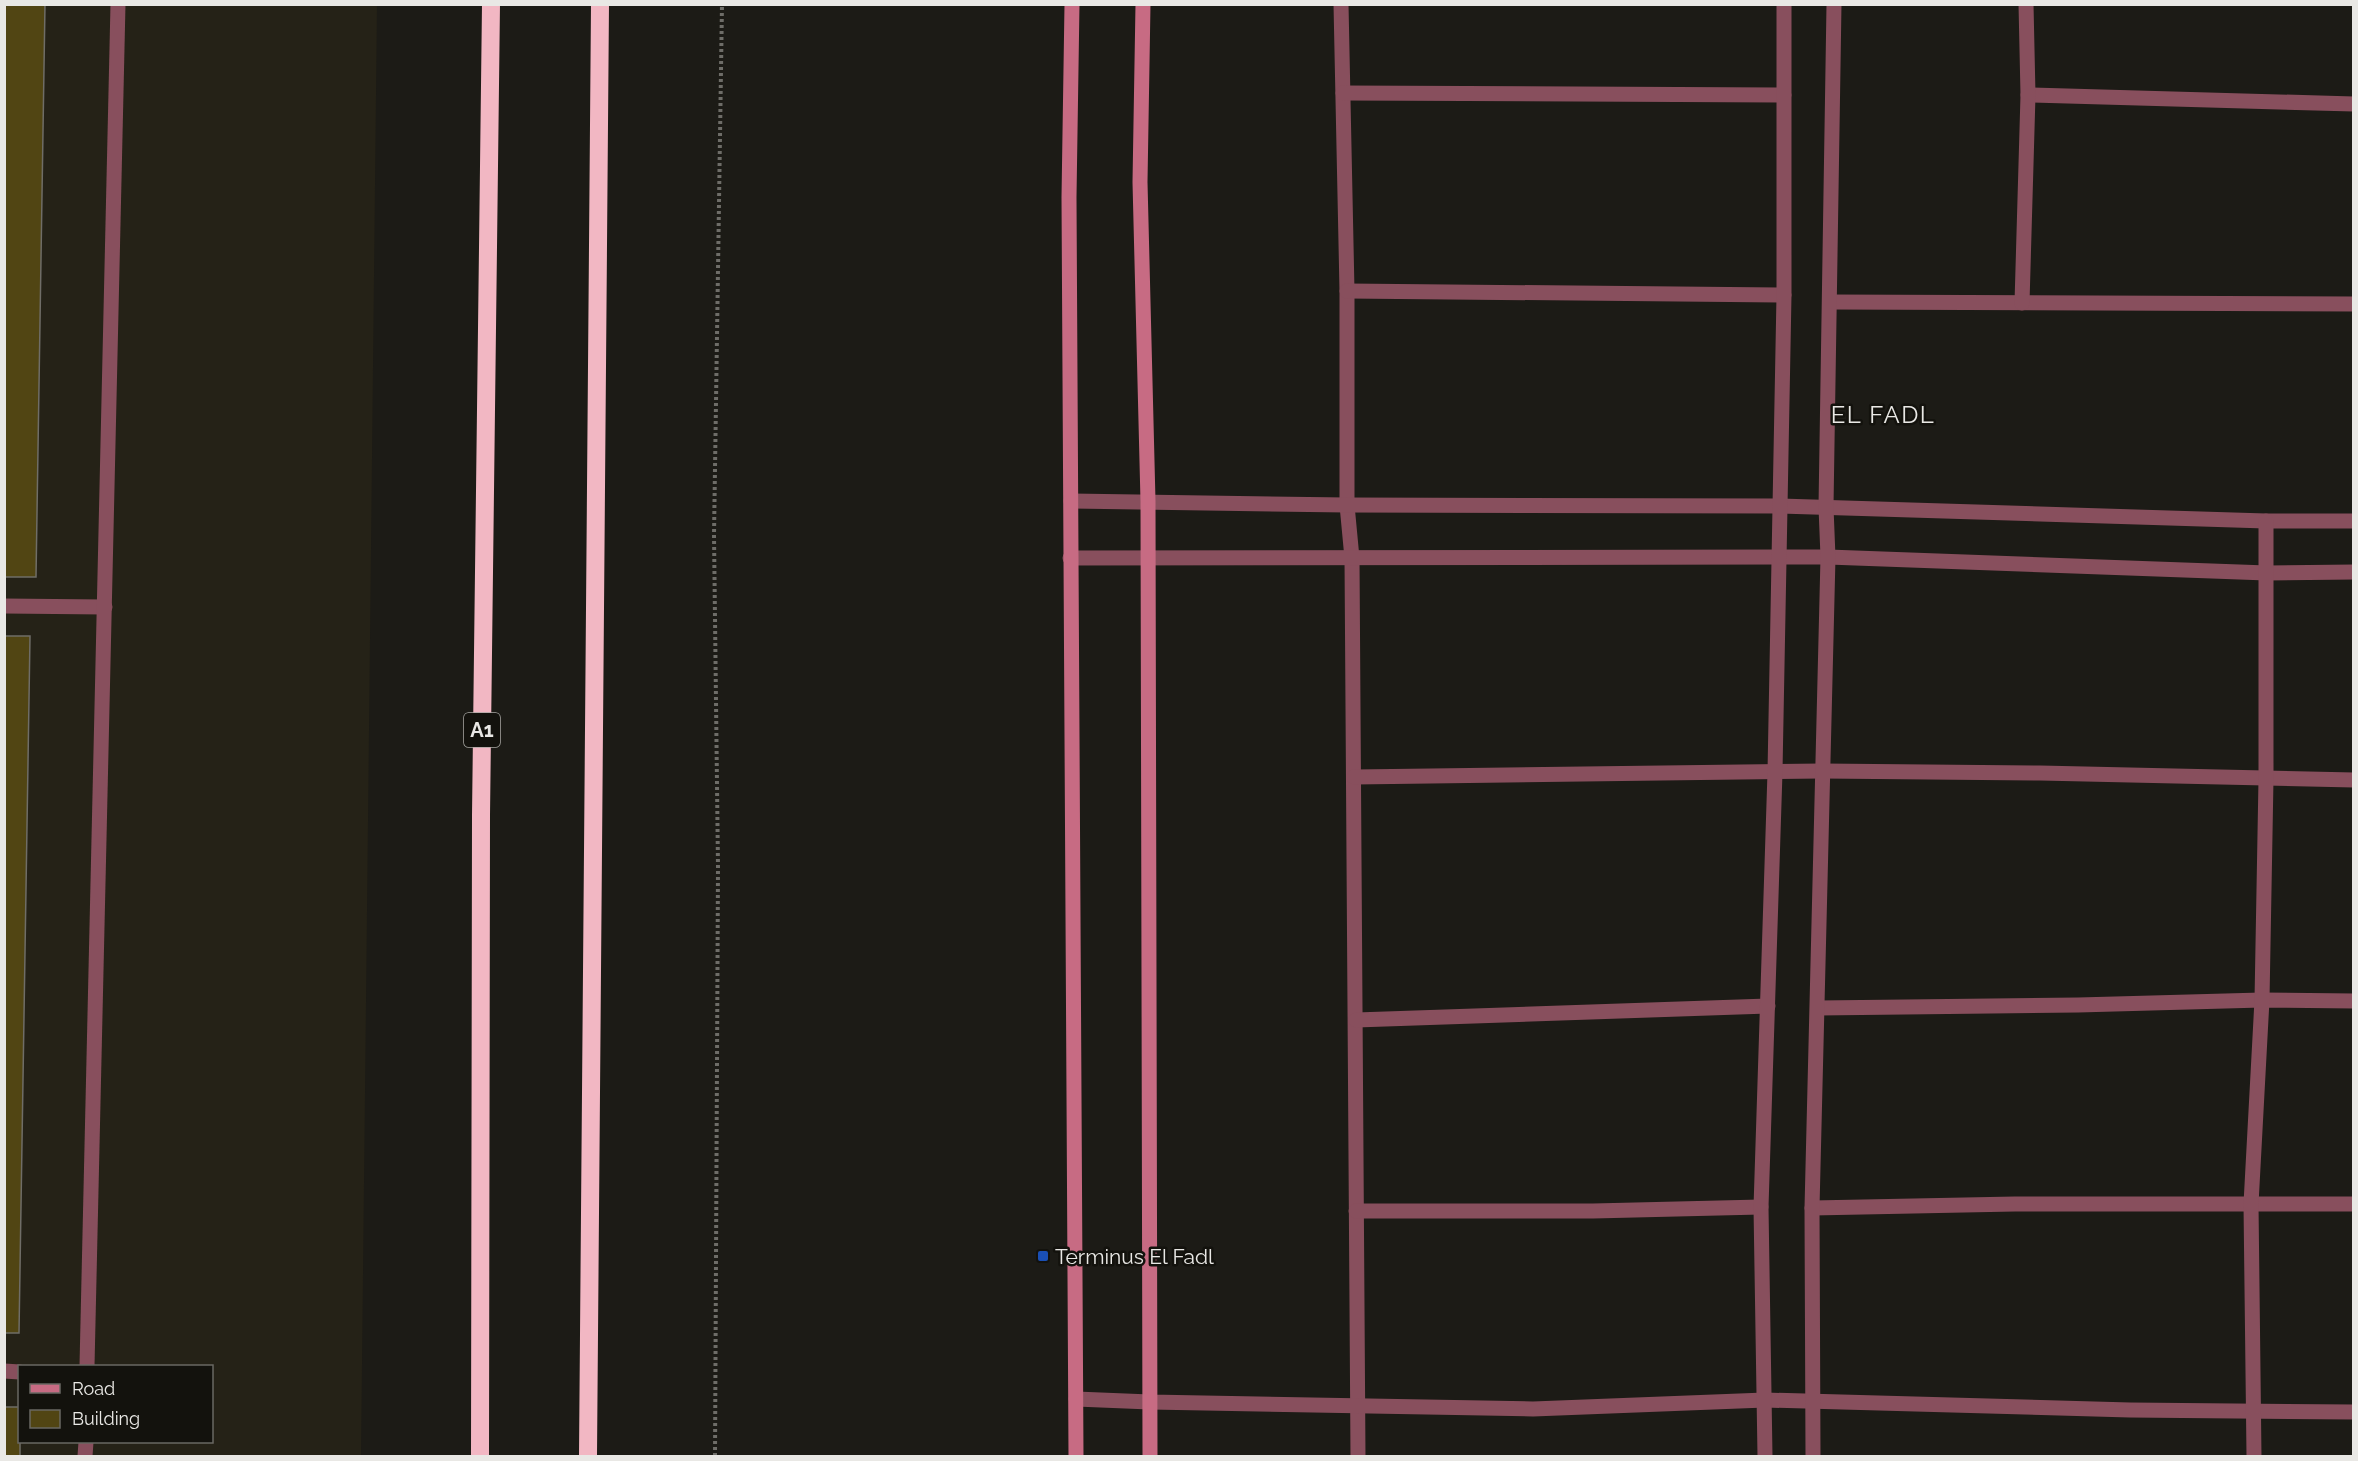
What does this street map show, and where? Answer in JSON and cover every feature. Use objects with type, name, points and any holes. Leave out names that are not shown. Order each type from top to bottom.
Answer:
[{"type":"highway","name":"A1","points":[[480,1456],[481,815],[491,4]]},
{"type":"highway","points":[[588,1456],[600,4]]},
{"type":"street","points":[[87,1365],[118,4]]},
{"type":"street","points":[[1072,4],[1069,197],[1076,1456]]},
{"type":"street","points":[[1143,4],[1140,182],[1148,501],[1150,1456]]},
{"type":"street","points":[[1341,4],[1347,291],[1347,505],[1352,558],[1358,1456]]},
{"type":"street","points":[[1765,1456],[1761,1208],[1775,772],[1784,295],[1784,4]]},
{"type":"street","points":[[1813,1456],[1812,1208],[1828,557],[1826,507],[1834,4]]},
{"type":"street","points":[[2022,303],[2028,95],[2026,4]]},
{"type":"street","points":[[1343,93],[1784,95]]},
{"type":"street","points":[[2028,95],[2354,104]]},
{"type":"street","points":[[1347,291],[1784,295]]},
{"type":"street","points":[[1831,302],[2354,304]]},
{"type":"street","points":[[1071,501],[1347,505],[1780,506],[2266,521],[2354,521]]},
{"type":"street","points":[[2254,1456],[2251,1204],[2262,1000],[2266,779],[2266,521]]},
{"type":"street","points":[[1070,558],[1828,557],[2267,573],[2354,572]]},
{"type":"street","points":[[4,606],[105,607]]},
{"type":"street","points":[[1354,777],[1822,771],[2354,780]]},
{"type":"street","points":[[1818,1008],[2262,1000],[2354,1001]]},
{"type":"street","points":[[1356,1020],[1768,1006]]},
{"type":"street","points":[[1812,1208],[2015,1203],[2354,1204]]},
{"type":"street","points":[[1356,1211],[1761,1208]]},
{"type":"street","points":[[1076,1398],[1150,1402],[1533,1409],[1765,1400],[1814,1403],[2354,1412]]},
{"type":"path","points":[[715,1456],[718,867],[714,535],[722,4]]},
{"type":"shaded area","points":[[5,5],[377,5],[361,1456],[5,1456]]},
{"type":"building","points":[[4,4],[45,4],[36,577],[4,577]]},
{"type":"building","points":[[4,636],[30,636],[19,1333],[4,1333]]},
{"type":"building","points":[[4,1407],[18,1407],[20,1456],[4,1456]]},
{"type":"place","name":"Terminus El Fadl","points":[[1043,1256]]},
{"type":"district","name":"EL FADL","points":[[1883,414]]}]
